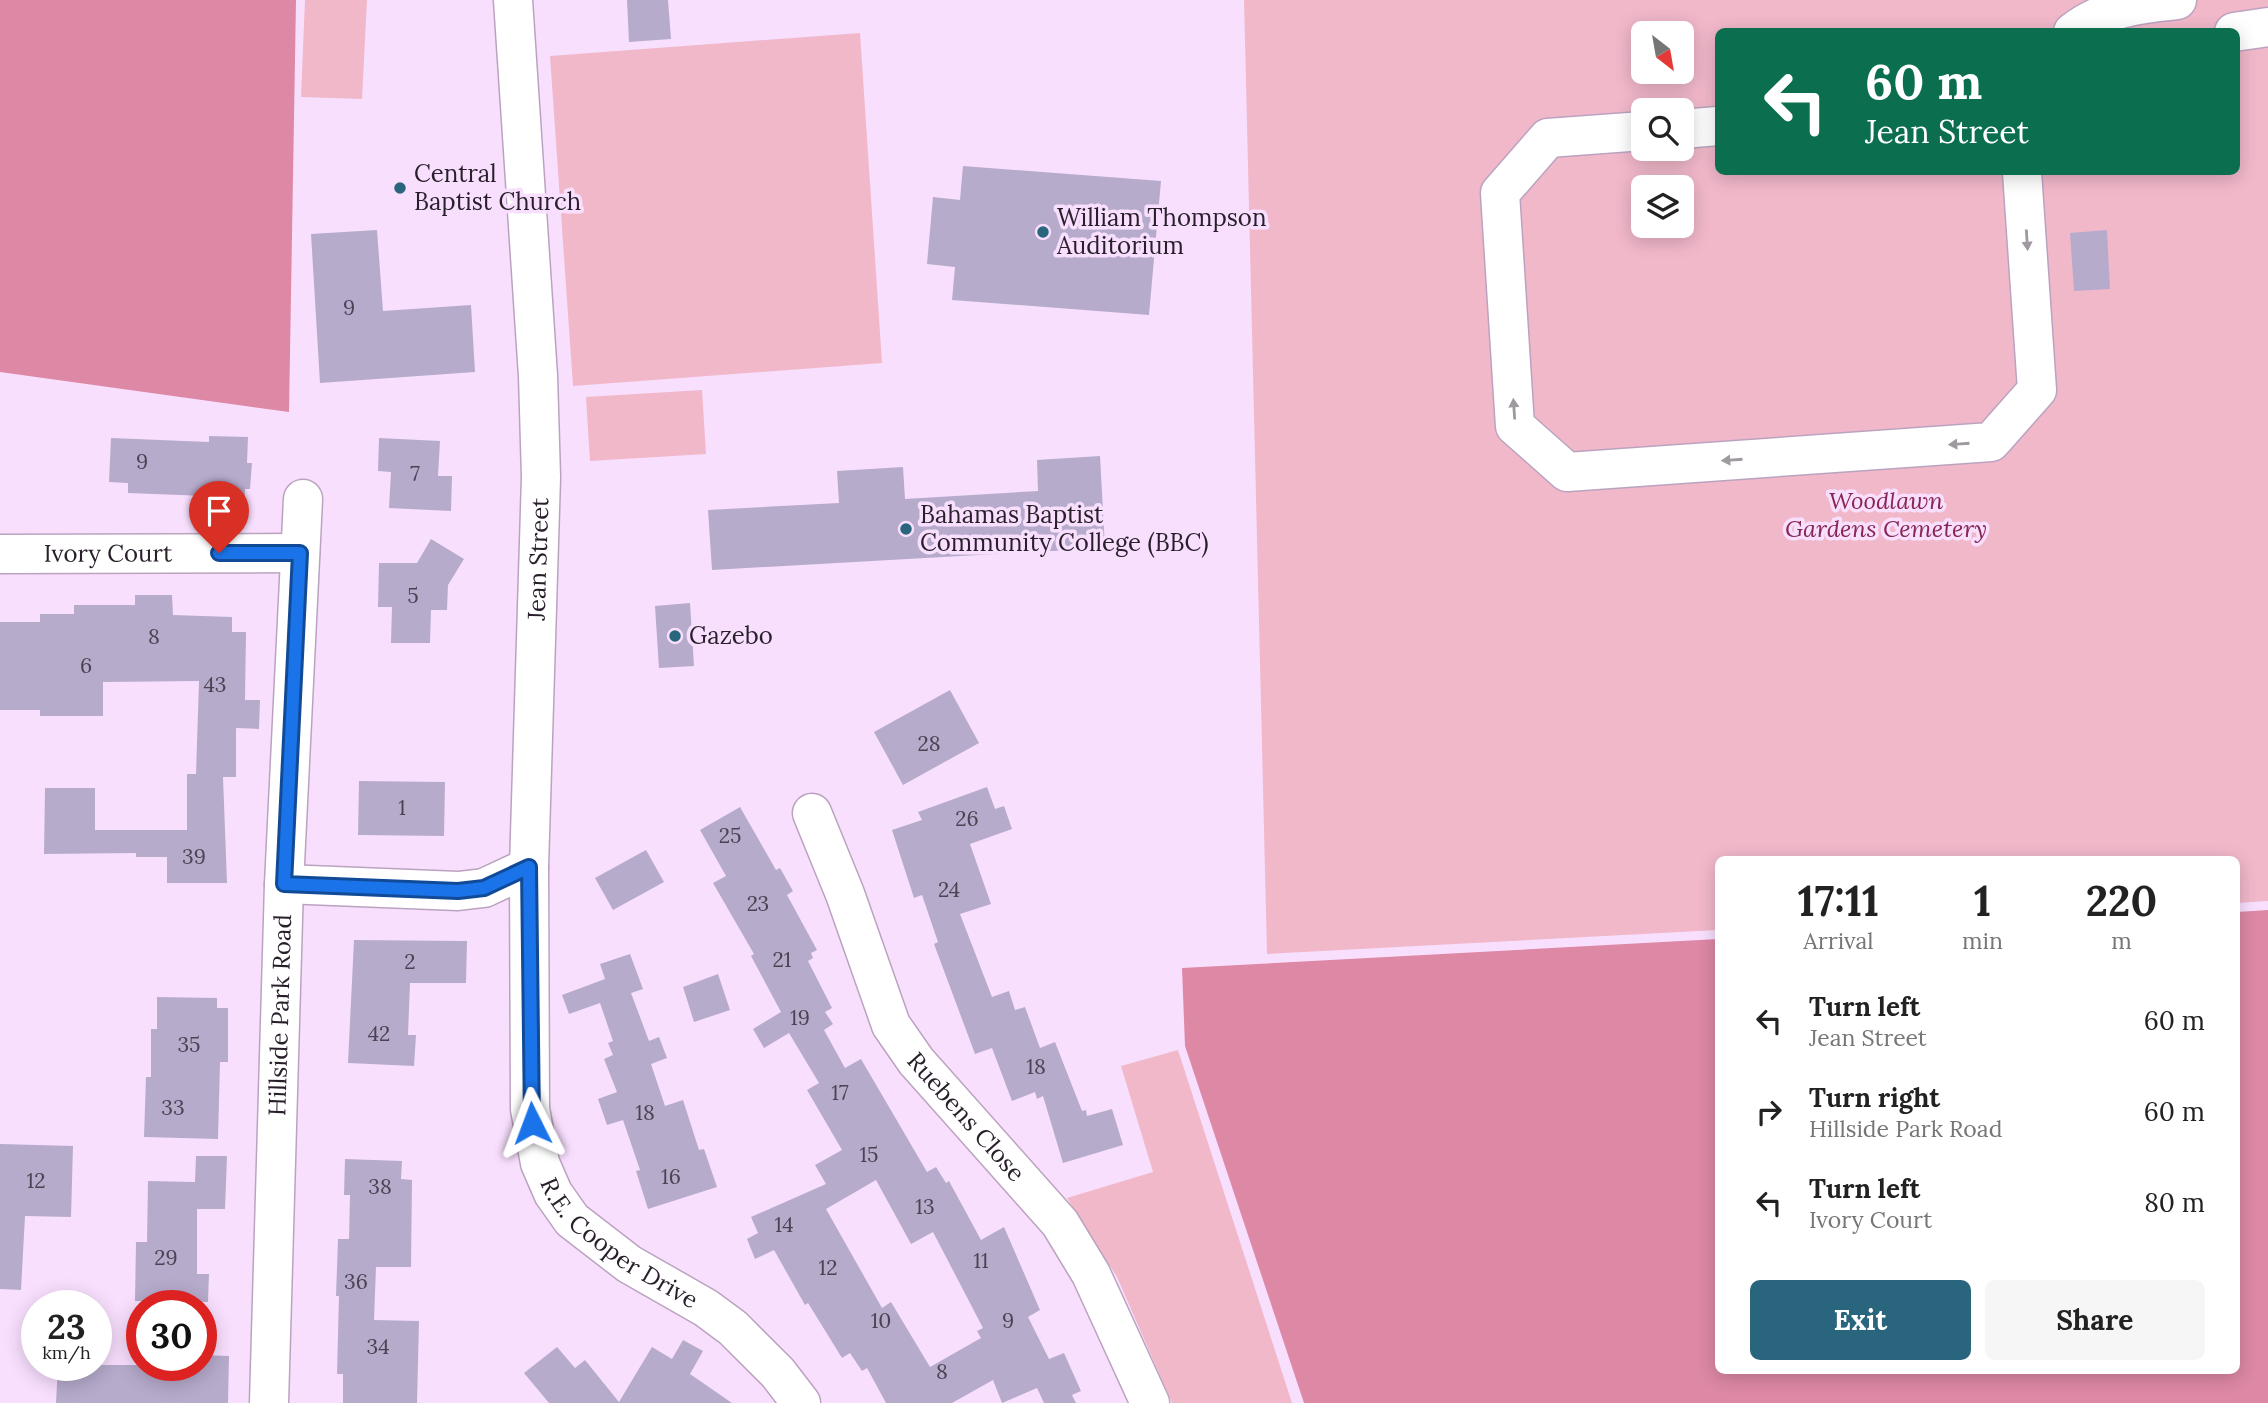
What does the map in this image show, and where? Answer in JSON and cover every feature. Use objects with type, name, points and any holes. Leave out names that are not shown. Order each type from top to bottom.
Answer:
[{"type":"street","name":"Jean Street","points":[[513,0],[538,376],[541,477],[529,867]]},
{"type":"street","points":[[2078,28],[2093,16],[2134,4],[2177,0]]},
{"type":"street","points":[[2240,31],[2268,27]]},
{"type":"street","points":[[1694,128],[1715,126]]},
{"type":"street","points":[[1631,132],[1548,138],[1500,193],[1515,426],[1567,472],[1991,442],[2036,390],[2022,175]]},
{"type":"street","name":"Hillside Park Road","points":[[269,1403],[284,884],[303,499]]},
{"type":"street","name":"Ivory Court","points":[[0,554],[300,553]]},
{"type":"street","name":"Ruebens Close","points":[[812,813],[845,894],[891,1026],[916,1061],[1060,1223],[1091,1273],[1150,1403]]},
{"type":"street","points":[[284,884],[458,891],[484,888],[529,867]]},
{"type":"street","name":"R.E. Cooper Drive","points":[[529,867],[530,1109],[540,1163],[553,1193],[572,1220],[629,1264],[706,1308],[733,1328],[778,1373],[801,1403]]},
{"type":"green space","points":[[305,0],[367,0],[362,99],[301,97]]},
{"type":"green space","name":"Woodlawn Gardens Cemetery","points":[[1244,0],[2268,0],[2268,901],[2240,903],[2240,856],[1715,856],[1715,930],[1267,954]]},
{"type":"green space","points":[[860,33],[882,363],[573,386],[550,56]]},
{"type":"green space","points":[[702,390],[706,454],[590,461],[586,397]]},
{"type":"green space","points":[[1178,1050],[1292,1403],[1172,1403],[1117,1277],[1067,1198],[1153,1172],[1121,1066]]},
{"type":"shaded area","points":[[0,0],[296,0],[289,412],[0,372]]},
{"type":"shaded area","points":[[2268,910],[2268,1403],[1304,1403],[1185,1046],[1182,968],[1715,939],[1715,1374],[2240,1374],[2240,912]]},
{"type":"building","points":[[627,0],[668,0],[671,39],[629,42]]},
{"type":"building","name":"William Thompson Auditorium","points":[[963,166],[1161,181],[1149,315],[952,300],[955,267],[927,264],[933,197],[960,200]]},
{"type":"building","points":[[377,230],[383,311],[471,305],[475,372],[320,383],[311,234]]},
{"type":"building","points":[[2107,230],[2110,289],[2074,291],[2070,233]]},
{"type":"building","points":[[209,436],[248,437],[247,463],[252,463],[250,489],[245,489],[244,515],[205,513],[206,496],[128,493],[128,483],[109,482],[111,438],[209,442]]},
{"type":"building","points":[[379,438],[440,441],[438,476],[452,476],[451,511],[389,508],[391,472],[378,471]]},
{"type":"building","name":"Bahamas Baptist Community College (BBC)","points":[[1100,456],[1105,548],[712,570],[708,510],[839,503],[837,471],[903,467],[905,499],[1038,491],[1037,460]]},
{"type":"building","points":[[431,539],[464,559],[448,585],[447,610],[431,610],[430,643],[391,643],[392,607],[378,607],[379,563],[417,563]]},
{"type":"building","points":[[135,595],[172,595],[173,615],[232,617],[232,632],[246,632],[245,700],[260,700],[259,729],[236,728],[236,777],[223,777],[227,883],[167,883],[167,857],[136,857],[136,853],[44,854],[45,788],[95,788],[95,830],[187,830],[187,774],[196,774],[199,681],[103,682],[103,716],[40,716],[40,710],[0,710],[0,622],[40,622],[40,614],[74,614],[74,605],[135,605]]},
{"type":"building","name":"Gazebo","points":[[690,603],[694,666],[659,668],[655,606]]},
{"type":"building","points":[[950,690],[979,743],[903,785],[874,732]]},
{"type":"building","points":[[359,781],[445,782],[444,836],[358,835]]},
{"type":"building","points":[[987,787],[995,809],[1004,806],[1012,829],[970,844],[991,904],[960,914],[992,997],[1009,991],[1015,1010],[1025,1007],[1040,1048],[1055,1042],[1082,1111],[1086,1110],[1087,1116],[1112,1109],[1123,1145],[1063,1163],[1043,1096],[1037,1099],[1035,1092],[1012,1101],[992,1048],[975,1054],[934,944],[938,942],[922,895],[914,898],[892,830],[922,820],[918,812]]},
{"type":"building","points":[[740,807],[776,870],[780,868],[793,891],[787,895],[817,950],[811,953],[813,958],[808,961],[832,1008],[825,1012],[833,1024],[824,1030],[845,1068],[861,1059],[927,1172],[936,1167],[946,1183],[949,1181],[981,1240],[1004,1227],[1040,1310],[1028,1317],[1049,1359],[1064,1353],[1081,1391],[1072,1395],[1076,1403],[1044,1403],[1037,1388],[1002,1403],[993,1380],[952,1403],[886,1403],[867,1368],[862,1371],[850,1353],[842,1358],[808,1303],[805,1305],[774,1250],[755,1259],[747,1239],[758,1233],[751,1217],[826,1184],[815,1165],[842,1150],[807,1090],[819,1083],[789,1033],[764,1048],[753,1029],[781,1012],[751,956],[754,954],[713,883],[726,876],[700,830]],"holes":[[[876,1180],[911,1244],[933,1232],[983,1328],[977,1331],[981,1338],[930,1367],[891,1302],[882,1308],[826,1209]]]},
{"type":"building","points":[[646,850],[664,882],[613,910],[595,878]]},
{"type":"building","points":[[354,940],[467,941],[466,983],[410,983],[408,1035],[416,1035],[414,1066],[348,1063]]},
{"type":"building","points":[[630,954],[643,989],[631,993],[649,1041],[659,1037],[667,1058],[651,1064],[665,1106],[683,1100],[699,1150],[704,1149],[717,1187],[648,1209],[636,1171],[640,1170],[623,1120],[607,1125],[598,1099],[617,1092],[604,1059],[613,1055],[608,1043],[613,1041],[600,1003],[569,1014],[562,995],[605,979],[600,964]]},
{"type":"building","points":[[718,974],[730,1010],[694,1022],[683,987]]},
{"type":"building","points":[[157,997],[217,998],[217,1008],[228,1008],[228,1062],[220,1062],[218,1139],[144,1137],[146,1077],[151,1077],[151,1029],[157,1029]]},
{"type":"building","points":[[0,1144],[73,1146],[71,1217],[25,1216],[21,1290],[0,1289]]},
{"type":"building","points":[[196,1156],[227,1156],[225,1209],[197,1209],[197,1274],[209,1274],[208,1290],[135,1290],[136,1242],[147,1242],[148,1181],[195,1182]]},
{"type":"building","points":[[345,1159],[402,1161],[401,1179],[412,1180],[411,1267],[376,1267],[374,1320],[419,1321],[417,1403],[343,1403],[343,1374],[337,1374],[339,1296],[336,1296],[338,1239],[349,1239],[350,1195],[344,1195]]},
{"type":"building","points":[[683,1340],[703,1351],[690,1374],[732,1403],[549,1403],[524,1373],[557,1347],[575,1368],[585,1360],[619,1402],[652,1347],[672,1359]]},
{"type":"building","points":[[217,1356],[229,1356],[228,1403],[56,1403],[57,1381],[112,1381],[112,1365],[126,1365],[126,1381],[217,1381]]},
{"type":"place","name":"Central Baptist Church","points":[[400,188]]},
{"type":"place","name":"William Thompson Auditorium","points":[[1043,232]]},
{"type":"place","name":"Bahamas Baptist Community College (BBC)","points":[[906,529]]},
{"type":"place","name":"Gazebo","points":[[675,636]]},
{"type":"route","points":[[219,553],[300,553],[284,884],[458,891],[484,888],[508,880],[529,867],[532,1123]]}]
